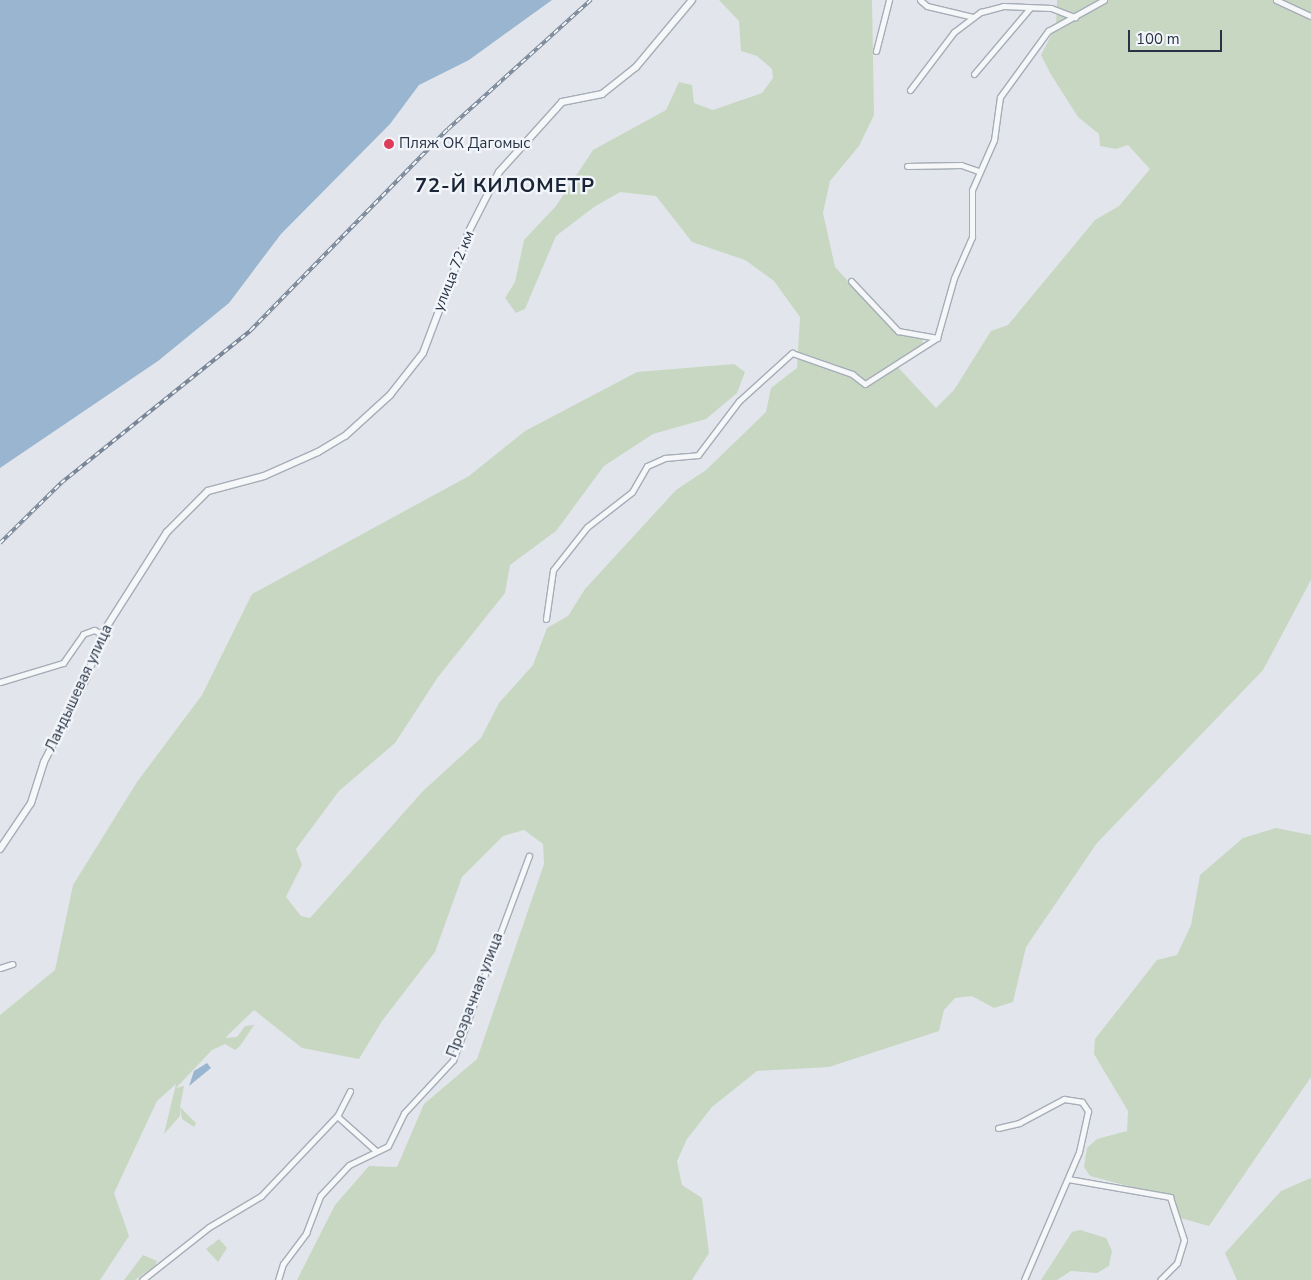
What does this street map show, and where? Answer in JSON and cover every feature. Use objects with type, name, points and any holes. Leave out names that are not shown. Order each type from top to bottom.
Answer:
[{"type":"street","name":"улица 72 км","points":[[296,461],[345,436],[394,390],[423,353],[469,231],[499,172],[562,102],[602,94],[636,67],[692,0]]},
{"type":"street","points":[[876,51],[889,0]]},
{"type":"street","points":[[920,0],[927,6],[973,17]]},
{"type":"street","points":[[546,619],[552,570],[580,534],[632,492],[648,466],[665,458],[698,455],[744,395],[792,353],[852,374],[865,384],[937,338],[954,278],[972,237],[972,190],[978,171],[994,140],[997,107],[1007,86],[1048,31],[1104,0]]},
{"type":"street","points":[[1276,0],[1311,16]]},
{"type":"street","points":[[910,90],[930,58],[973,17],[1003,6],[1051,8],[1075,17]]},
{"type":"street","points":[[974,74],[1030,8]]},
{"type":"street","points":[[907,166],[961,165],[978,171]]},
{"type":"street","points":[[851,281],[898,331],[937,338]]},
{"type":"street","name":"Ландышевая улица","points":[[0,848],[31,803],[44,762],[87,677],[102,634],[167,532],[196,500],[208,491],[264,476],[296,461]]},
{"type":"street","points":[[0,682],[62,663],[83,634],[94,630],[102,634]]},
{"type":"street","name":"Прозрачная улица","points":[[278,1280],[283,1264],[306,1233],[320,1196],[349,1165],[388,1146],[404,1113],[453,1060],[529,856]]},
{"type":"street","points":[[0,968],[12,964]]},
{"type":"street","points":[[142,1280],[209,1227],[261,1196],[337,1116],[350,1091]]},
{"type":"street","points":[[998,1128],[1019,1123],[1064,1099],[1082,1102],[1088,1111],[1086,1131],[1068,1179],[1024,1280]]},
{"type":"street","points":[[337,1116],[376,1151]]},
{"type":"street","points":[[1068,1179],[1170,1197],[1184,1240],[1177,1263],[1160,1280]]},
{"type":"green space","points":[[719,0],[872,0],[874,115],[859,146],[830,181],[823,213],[835,267],[896,333],[922,339],[923,344],[894,363],[936,408],[954,390],[991,331],[1008,325],[1095,220],[1119,206],[1150,169],[1128,145],[1116,149],[1100,146],[1099,134],[1078,117],[1050,73],[1041,55],[1056,26],[1057,0],[1311,0],[1311,580],[1263,670],[1097,843],[1026,947],[1013,1002],[994,1008],[972,996],[955,998],[944,1010],[939,1031],[829,1067],[757,1071],[712,1107],[687,1139],[677,1161],[682,1185],[702,1198],[709,1253],[692,1280],[297,1280],[335,1205],[369,1166],[397,1167],[424,1104],[477,1059],[544,864],[543,844],[524,830],[503,836],[462,877],[435,952],[382,1021],[359,1059],[302,1048],[254,1010],[225,1038],[237,1037],[245,1026],[254,1025],[240,1046],[235,1050],[225,1044],[212,1050],[176,1088],[184,1086],[180,1107],[196,1123],[194,1127],[182,1119],[180,1108],[180,1116],[164,1134],[176,1084],[157,1101],[114,1193],[129,1236],[100,1280],[0,1280],[0,1015],[55,970],[73,885],[137,782],[202,695],[252,594],[469,476],[525,431],[637,372],[734,364],[745,372],[737,393],[706,419],[653,434],[604,466],[556,531],[510,565],[505,593],[438,677],[395,743],[339,791],[296,849],[302,865],[286,897],[301,916],[310,918],[423,791],[481,738],[499,703],[533,665],[547,628],[568,616],[585,589],[676,490],[706,470],[766,412],[771,388],[797,368],[800,317],[774,281],[745,260],[692,242],[656,196],[620,192],[594,207],[556,236],[525,309],[516,313],[505,298],[515,282],[524,240],[556,206],[593,150],[666,110],[679,82],[692,85],[694,103],[713,110],[762,93],[773,78],[772,69],[757,56],[741,51],[739,21]]},
{"type":"green space","points":[[1276,828],[1311,835],[1311,1077],[1209,1226],[1180,1218],[1176,1208],[1162,1195],[1090,1176],[1084,1167],[1087,1148],[1097,1139],[1127,1131],[1128,1111],[1094,1054],[1095,1039],[1157,960],[1177,955],[1191,925],[1200,875],[1243,838]]},
{"type":"green space","points":[[1311,1178],[1311,1280],[1237,1280],[1225,1253],[1281,1191]]},
{"type":"green space","points":[[1080,1230],[1106,1238],[1112,1251],[1109,1266],[1097,1273],[1071,1271],[1057,1280],[1041,1280],[1072,1232]]},
{"type":"green space","points":[[219,1239],[227,1248],[218,1262],[206,1249]]},
{"type":"green space","points":[[143,1255],[157,1261],[155,1266],[135,1280],[124,1280]]},
{"type":"water","points":[[0,0],[552,0],[469,60],[419,85],[390,124],[281,234],[229,303],[158,361],[0,468]]},
{"type":"water","points":[[207,1063],[211,1068],[189,1086],[194,1071]]},
{"type":"railway","points":[[0,543],[61,483],[251,330],[448,129],[591,0]]},
{"type":"place","name":"Пляж ОК Дагомыс","points":[[389,144]]},
{"type":"district","name":"72-Й КИЛОМЕТР","points":[[505,185]]}]
